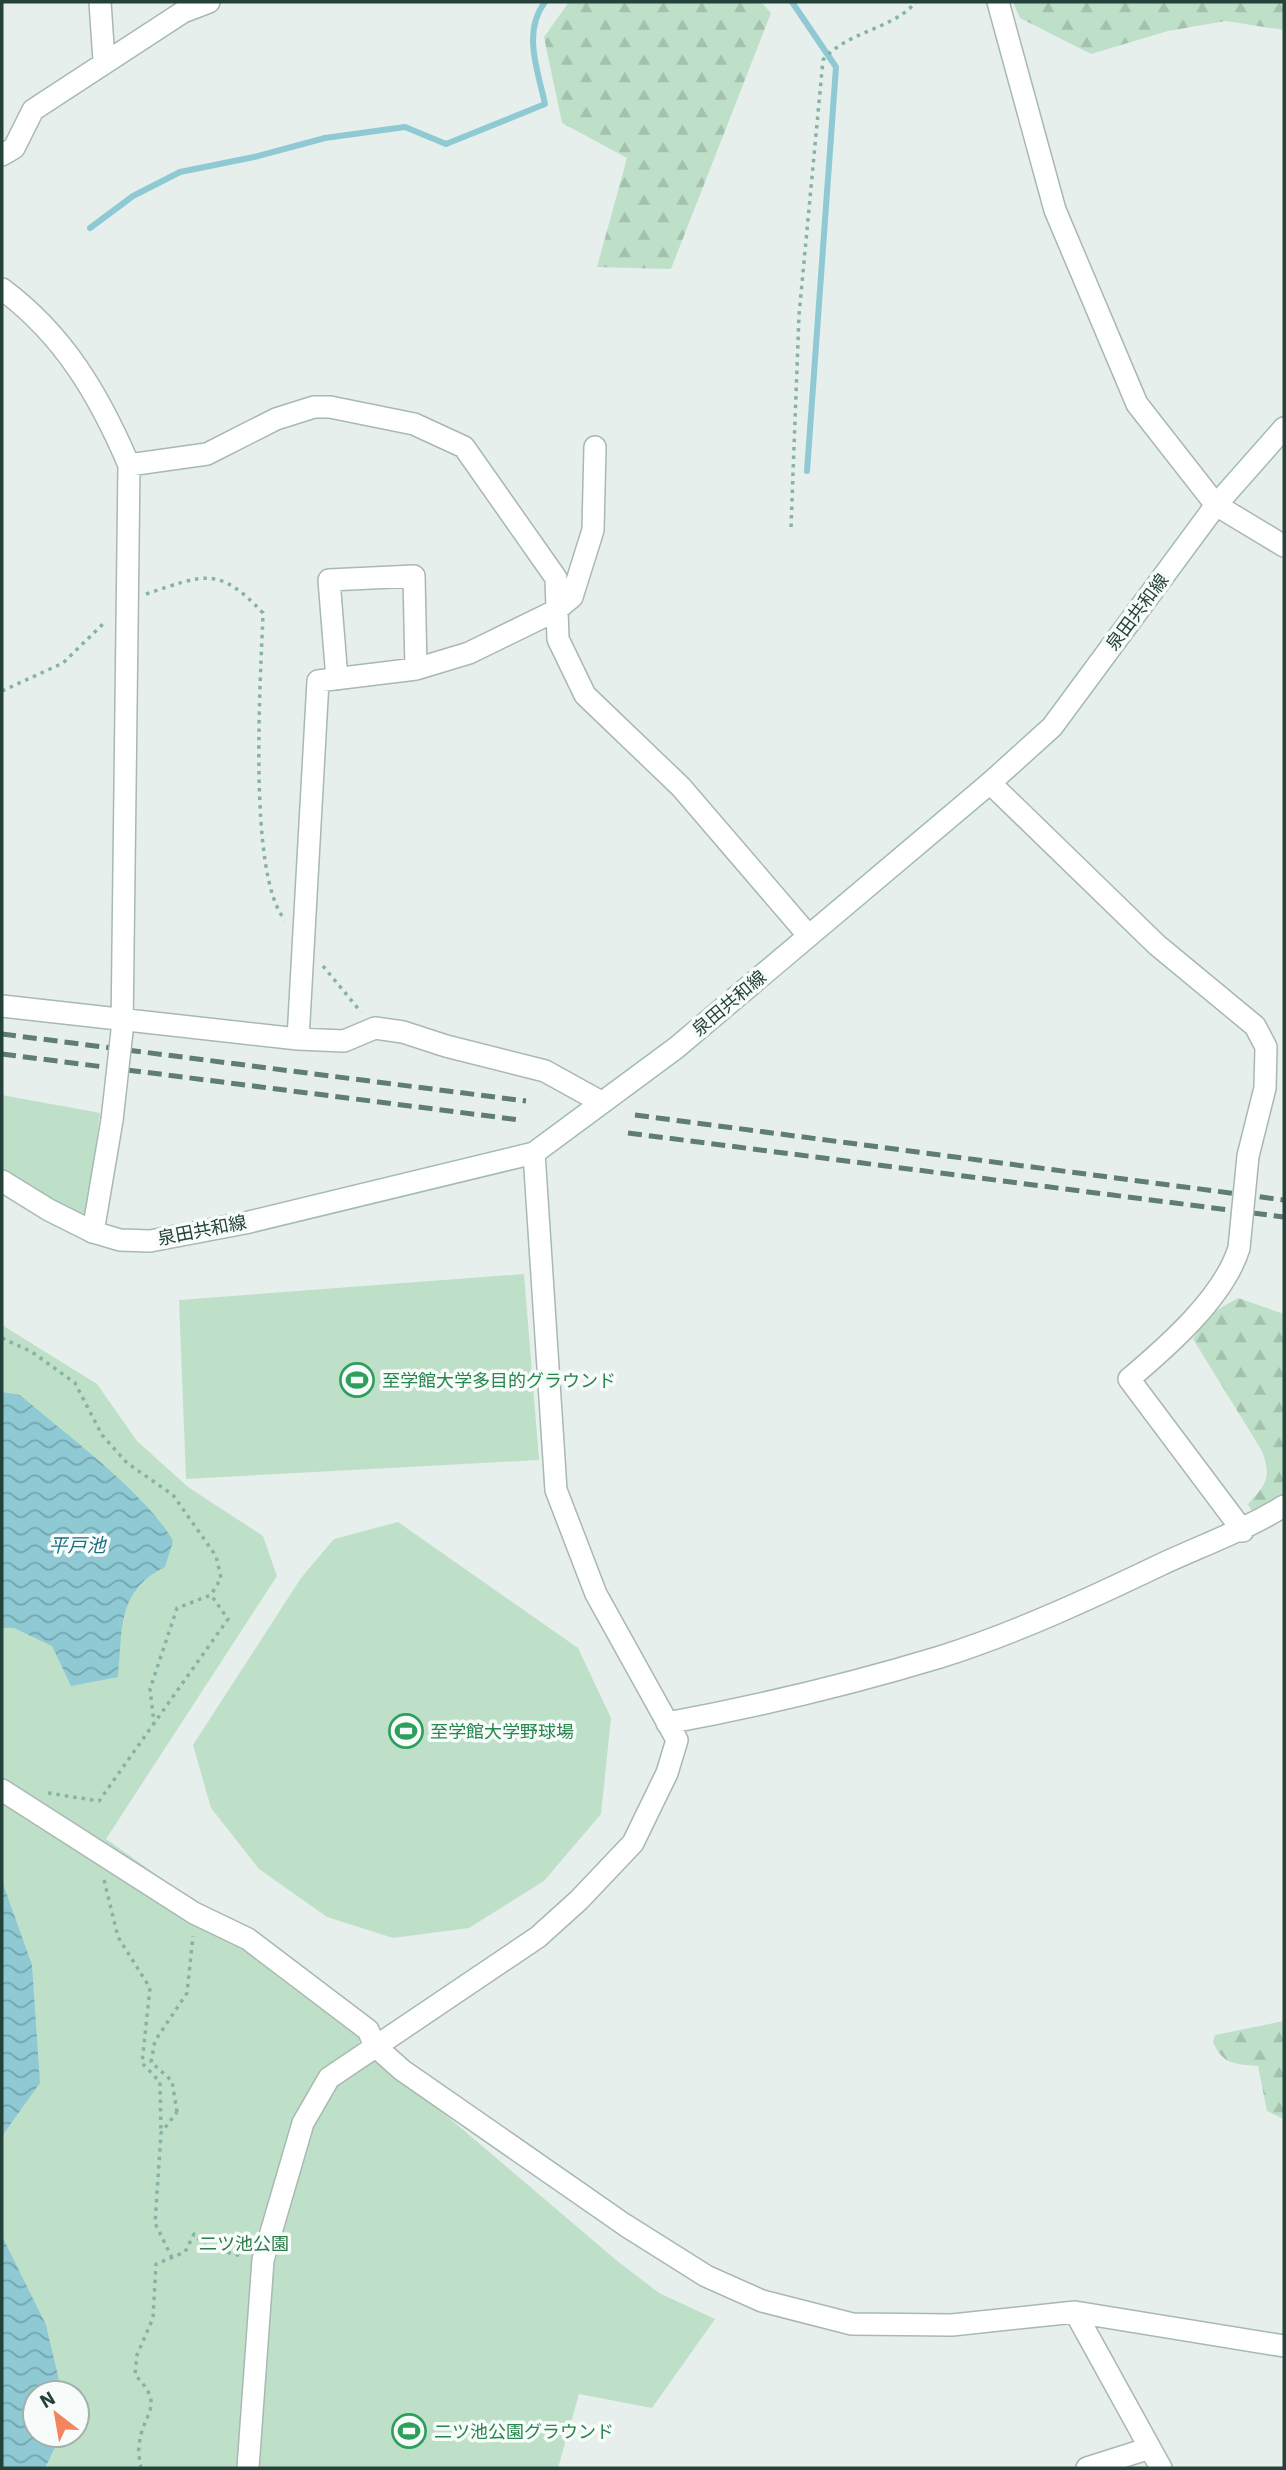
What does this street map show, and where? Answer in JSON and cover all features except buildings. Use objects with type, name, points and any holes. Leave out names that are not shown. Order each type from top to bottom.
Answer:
[{"type":"street","points":[[100,2],[104,61]]},
{"type":"street","points":[[2,155],[14,148],[33,110],[104,61],[183,12],[209,2]]},
{"type":"street","points":[[998,2],[1055,210],[1137,404],[1216,505],[1284,546]]},
{"type":"street","points":[[2,289],[67,350],[104,408],[129,466],[122,1025],[112,1120],[93,1232]]},
{"type":"street","points":[[129,466],[207,454],[276,419],[314,407],[330,407],[414,424],[464,447],[502,497],[556,578],[558,639],[585,695],[681,787],[808,935]]},
{"type":"street","name":"泉田共和線","points":[[2,1181],[93,1232],[120,1240],[150,1241],[245,1223],[534,1153],[676,1048],[990,783],[1052,727],[1216,505],[1284,428]]},
{"type":"street","points":[[298,1039],[318,681],[416,669],[469,653],[555,611],[572,597],[593,530],[595,447]]},
{"type":"street","points":[[337,679],[329,580],[414,576],[416,669]]},
{"type":"street","points":[[990,783],[1157,945],[1255,1026],[1266,1046],[1265,1088],[1248,1156],[1239,1248],[1234,1267],[1176,1339],[1129,1379],[1243,1531]]},
{"type":"street","points":[[2,1006],[122,1025],[298,1039],[344,1041],[375,1028],[403,1032],[446,1046],[545,1071],[601,1102]]},
{"type":"street","points":[[248,2468],[263,2260],[303,2123],[329,2078],[538,1937],[579,1900],[633,1843],[667,1773],[677,1740],[596,1594],[556,1490],[534,1153]]},
{"type":"street","points":[[667,1723],[778,1700],[941,1656],[1112,1589],[1161,1564],[1243,1531],[1284,1506]]},
{"type":"street","points":[[2,1790],[194,1913],[248,1939],[368,2030],[375,2046],[402,2070],[625,2225],[706,2276],[762,2301],[852,2324],[952,2325],[1075,2312],[1284,2346]]},
{"type":"street","points":[[1075,2312],[1161,2468]]},
{"type":"street","points":[[1087,2468],[1150,2448]]},
{"type":"path","points":[[791,527],[799,315],[823,60],[835,46],[888,21],[916,2]]},
{"type":"path","points":[[2,691],[63,663],[126,600],[179,584],[215,577],[240,589],[263,613],[260,814],[265,855],[282,917],[375,1028]]},
{"type":"path","points":[[2,1338],[32,1352],[75,1383],[102,1435],[127,1463],[173,1496],[216,1556],[221,1578],[211,1595],[177,1608],[150,1689],[154,1723]]},
{"type":"path","points":[[35,1791],[99,1801],[228,1619],[211,1595]]},
{"type":"path","points":[[103,1877],[118,1937],[150,1988],[142,2063],[160,2082],[161,2133],[155,2223],[172,2258]]},
{"type":"path","points":[[161,2133],[177,2112],[172,2081],[150,2062],[155,2041],[187,1993],[191,1980],[194,1913]]},
{"type":"path","points":[[141,2468],[138,2445],[153,2406],[147,2386],[135,2375],[136,2355],[153,2318],[156,2264],[185,2252],[194,2234],[206,2247],[240,2256],[256,2251],[263,2260]]},
{"type":"green space","points":[[569,2],[761,2],[771,13],[671,269],[597,267],[627,158],[562,123],[544,37]]},
{"type":"green space","points":[[1013,2],[1284,2],[1284,30],[1226,21],[1168,31],[1091,54],[1020,18]]},
{"type":"green space","points":[[2,1095],[100,1113],[86,1223],[2,1175]]},
{"type":"green space","name":"至学館大学多目的グラウンド","points":[[524,1274],[539,1460],[186,1479],[179,1300]]},
{"type":"green space","points":[[1238,1298],[1284,1314],[1284,1499],[1252,1512],[1248,1504],[1263,1486],[1267,1474],[1262,1451],[1193,1339],[1210,1314]]},
{"type":"green space","name":"二ツ池公園","points":[[2,1325],[97,1384],[137,1441],[188,1487],[263,1536],[277,1576],[106,1839],[365,2023],[358,2048],[387,2065],[616,2260],[659,2293],[715,2319],[652,2408],[579,2394],[558,2468],[2,2468]]},
{"type":"green space","name":"至学館大学野球場","points":[[398,1522],[578,1648],[611,1718],[601,1814],[544,1881],[469,1928],[393,1938],[327,1917],[259,1869],[211,1808],[193,1745],[301,1578],[334,1539]]},
{"type":"green space","points":[[1284,2021],[1284,2119],[1267,2111],[1258,2066],[1231,2062],[1221,2055],[1213,2042],[1215,2035]]},
{"type":"water","name":"平戸池","points":[[2,1392],[20,1395],[103,1464],[144,1503],[173,1541],[165,1567],[149,1577],[130,1600],[122,1628],[118,1677],[71,1686],[52,1646],[14,1628],[2,1628]]},
{"type":"water","points":[[2,1881],[32,1965],[40,2083],[2,2136]]},
{"type":"water","points":[[2,2236],[46,2325],[59,2379],[21,2379],[21,2449],[54,2449],[45,2468],[2,2468]]},
{"type":"waterway","points":[[90,228],[133,196],[180,172],[254,157],[325,138],[405,127],[446,144],[545,104],[533,39],[534,26],[545,2]]},
{"type":"waterway","points":[[792,2],[836,67],[807,471]]},
{"type":"railway","points":[[2,1034],[526,1101]]},
{"type":"railway","points":[[2,1054],[520,1120]]},
{"type":"railway","points":[[635,1115],[1284,1200]]},
{"type":"railway","points":[[628,1133],[1284,1217]]},
{"type":"place","name":"至学館大学多目的グラウンド","points":[[357,1380]]},
{"type":"place","name":"至学館大学野球場","points":[[406,1731]]},
{"type":"place","name":"二ツ池公園グラウンド","points":[[409,2431]]}]
